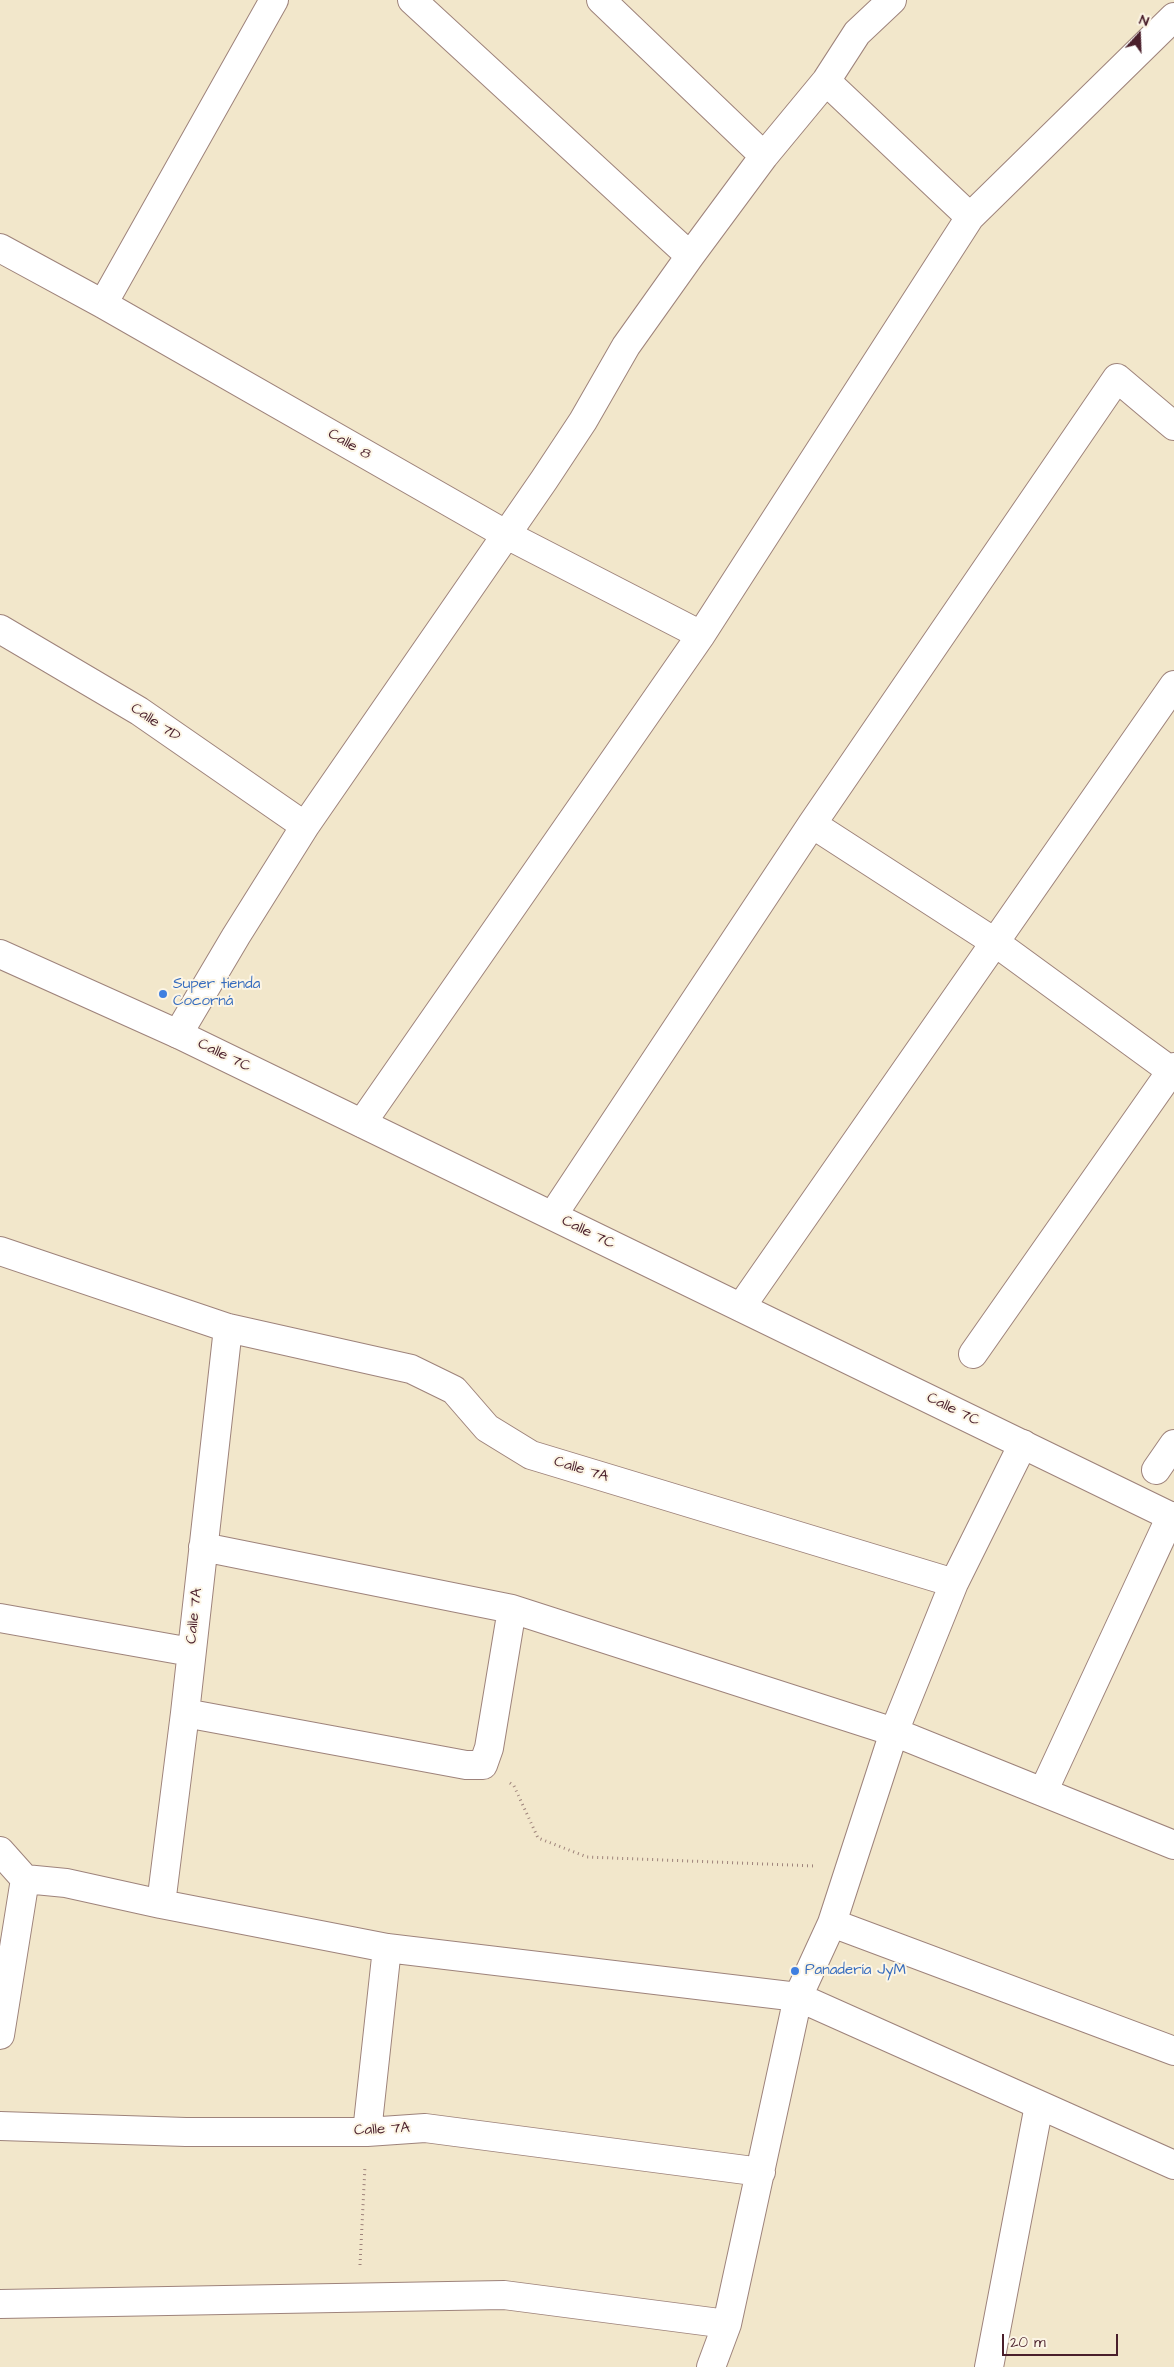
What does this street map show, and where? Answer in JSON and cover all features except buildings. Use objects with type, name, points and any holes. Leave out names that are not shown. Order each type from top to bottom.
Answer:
[{"type":"street","points":[[412,0],[690,256]]},
{"type":"street","points":[[601,0],[764,156]]},
{"type":"street","points":[[178,1034],[236,936],[306,826],[507,535],[583,421],[626,346],[764,156],[826,81],[857,33],[892,0]]},
{"type":"street","points":[[103,304],[272,1]]},
{"type":"street","points":[[362,1123],[701,635],[970,217],[1174,18]]},
{"type":"street","points":[[826,81],[970,217]]},
{"type":"street","name":"Calle 8","points":[[0,248],[103,304],[507,535],[701,635]]},
{"type":"street","points":[[552,1215],[812,824],[1117,378],[1174,426]]},
{"type":"street","name":"Calle 7D","points":[[0,629],[139,711],[306,826]]},
{"type":"street","points":[[741,1307],[1174,685]]},
{"type":"street","points":[[812,824],[996,943],[1173,1070],[973,1354]]},
{"type":"street","name":"Calle 7C","points":[[0,954],[178,1034],[1173,1517]]},
{"type":"street","name":"Calle 7A","points":[[0,1251],[228,1328],[411,1369],[454,1390],[487,1428],[531,1454],[954,1583]]},
{"type":"street","name":"Calle 7A","points":[[161,1904],[185,1713],[228,1328]]},
{"type":"street","points":[[711,2367],[727,2324],[798,1997],[832,1922],[894,1732],[954,1583],[1023,1444]]},
{"type":"street","points":[[1156,1470],[1174,1444]]},
{"type":"street","points":[[1043,1792],[1173,1517]]},
{"type":"street","points":[[203,1547],[512,1609],[894,1732],[1174,1845]]},
{"type":"street","points":[[185,1713],[466,1766],[483,1766],[489,1748],[512,1609]]},
{"type":"street","points":[[0,1618],[191,1652]]},
{"type":"street","points":[[0,1851],[25,1879],[66,1883],[161,1904],[387,1948],[798,1997],[1174,2165]]},
{"type":"street","points":[[0,2035],[25,1879]]},
{"type":"street","points":[[832,1922],[1174,2051]]},
{"type":"street","points":[[367,2132],[387,1948]]},
{"type":"street","points":[[990,2367],[1038,2104]]},
{"type":"street","name":"Calle 7A","points":[[0,2126],[186,2132],[367,2132],[425,2128],[761,2172]]},
{"type":"street","points":[[0,2304],[504,2295],[727,2324]]},
{"type":"path","points":[[483,1766],[514,1786],[538,1838],[587,1857],[849,1868]]},
{"type":"path","points":[[358,2298],[367,2132]]},
{"type":"place","name":"Super tienda Cocorná","points":[[163,994]]},
{"type":"place","name":"Panadería JyM","points":[[795,1971]]}]
